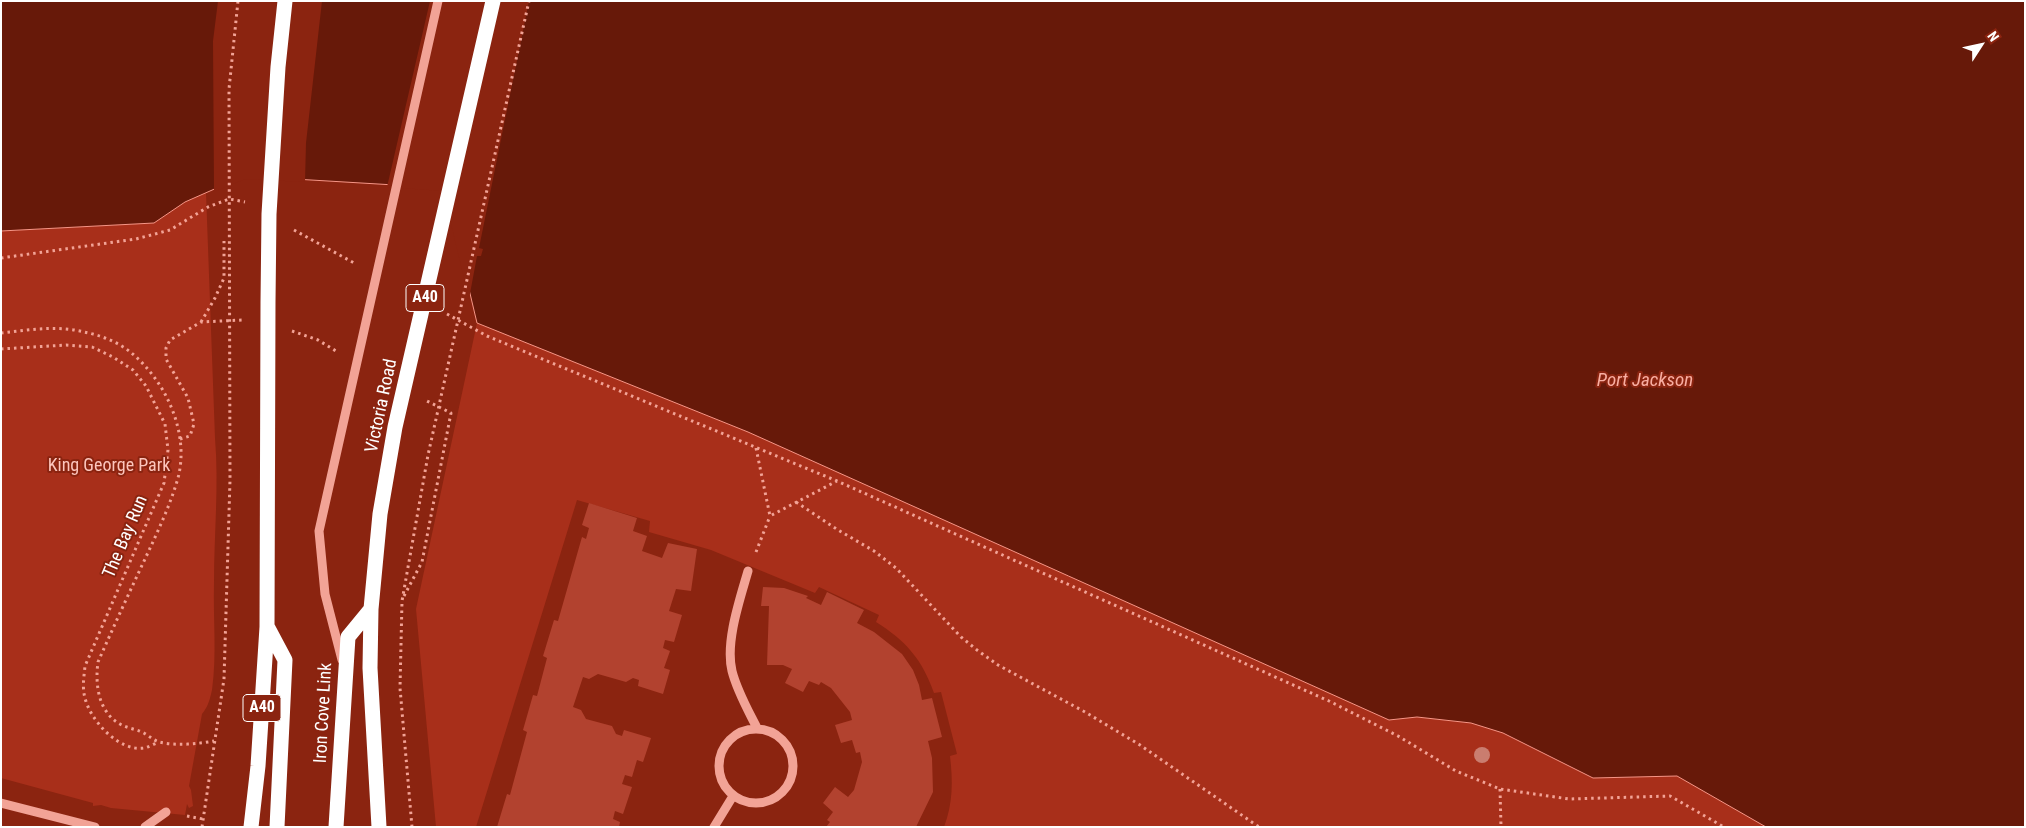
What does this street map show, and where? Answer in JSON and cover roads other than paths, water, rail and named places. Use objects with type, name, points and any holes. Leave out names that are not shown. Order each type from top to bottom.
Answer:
[{"type":"highway","name":"A40","points":[[251,827],[258,766],[267,627],[269,214],[278,68],[285,1]]},
{"type":"highway","name":"Victoria Road","points":[[379,827],[370,668],[372,604],[380,514],[395,427],[493,1]]},
{"type":"highway","name":"Iron Cove Link","points":[[336,827],[348,637],[372,604]]},
{"type":"highway","points":[[267,627],[285,660],[277,827]]},
{"type":"street","points":[[345,673],[325,594],[319,531],[438,1]]},
{"type":"street","points":[[748,571],[731,642],[731,670],[740,695],[757,728]]},
{"type":"street","points":[[757,728],[769,731],[780,738],[789,748],[793,760],[793,773],[789,785],[770,802],[757,804],[744,802],[733,796],[725,788],[720,777],[718,765],[720,754],[726,743],[734,735],[745,730],[757,728]]},
{"type":"street","points":[[714,827],[733,796]]},
{"type":"street","points":[[1,803],[95,827]]},
{"type":"street","points":[[145,827],[166,812]]},
{"type":"water","name":"Port Jackson","points":[[1,1],[2025,1],[2025,827],[1766,827],[1677,776],[1593,778],[1503,733],[1471,723],[1417,717],[1389,720],[748,432],[477,323],[445,188],[244,176],[185,202],[154,223],[1,231]]},
{"type":"park label","name":"King George Park","points":[[109,466]]}]
